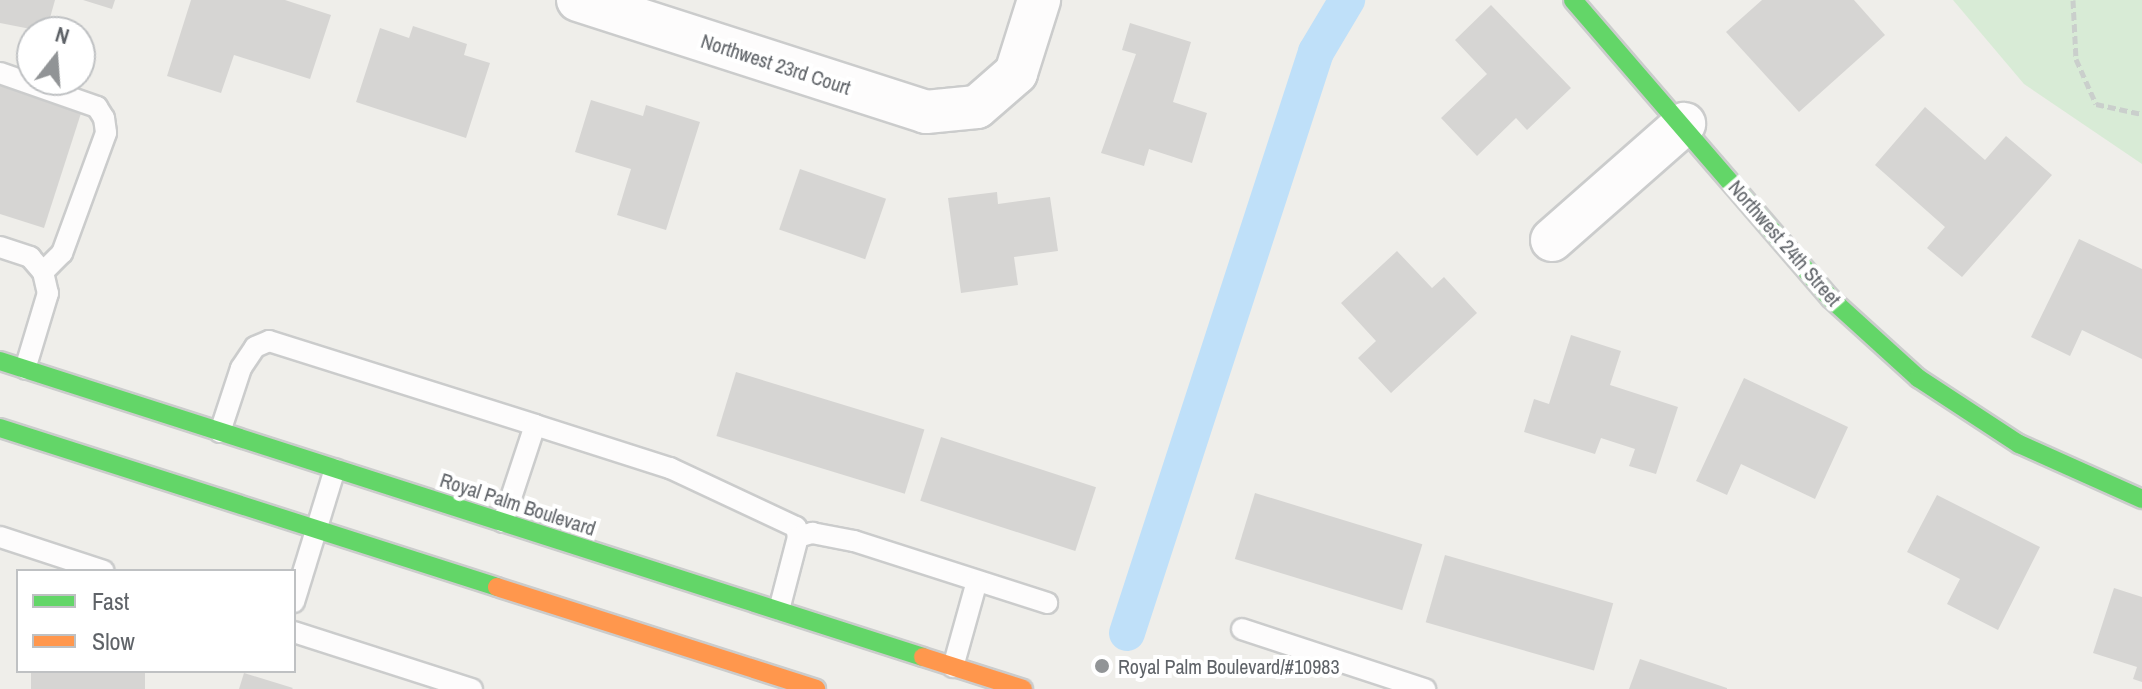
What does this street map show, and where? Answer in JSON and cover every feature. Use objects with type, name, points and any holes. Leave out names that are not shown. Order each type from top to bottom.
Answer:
[{"type":"main road","name":"Northwest 24th Street","points":[[1573,0],[1684,124],[1831,299],[1918,378],[2019,444],[2142,499]]},
{"type":"main road","name":"Royal Palm Boulevard","points":[[0,361],[1023,689]]},
{"type":"main road","points":[[0,428],[816,689]]},
{"type":"street","name":"Northwest 23rd Court","points":[[578,0],[926,112],[977,107],[1016,73],[1039,0]]},
{"type":"street","points":[[1552,240],[1684,124]]},
{"type":"lane","points":[[0,73],[97,107],[104,118],[106,133],[62,253],[43,272]]},
{"type":"lane","points":[[0,247],[30,257],[43,272],[48,293],[25,369]]},
{"type":"lane","points":[[220,432],[241,368],[255,347],[269,341],[535,425],[670,468],[796,527],[798,537],[779,610]]},
{"type":"lane","points":[[503,522],[535,425]]},
{"type":"lane","points":[[296,596],[335,469]]},
{"type":"lane","points":[[798,537],[812,533],[854,541],[1047,603]]},
{"type":"lane","points":[[0,537],[98,569]]},
{"type":"lane","points":[[953,667],[977,581]]},
{"type":"lane","points":[[1242,629],[1419,688]]},
{"type":"lane","points":[[296,633],[472,689]]},
{"type":"path","points":[[2073,0],[2076,59],[2096,104],[2142,114]]},
{"type":"green space","points":[[1953,0],[2142,0],[2142,164],[2024,84]]},
{"type":"building","points":[[0,0],[55,0],[50,16],[16,16],[16,26],[0,23]]},
{"type":"building","points":[[83,0],[115,0],[112,9]]},
{"type":"building","points":[[191,0],[285,0],[331,15],[310,79],[234,55],[221,93],[167,76]]},
{"type":"building","points":[[1762,0],[1854,0],[1885,35],[1799,112],[1726,32]]},
{"type":"building","points":[[1491,5],[1571,88],[1527,130],[1516,118],[1477,156],[1441,118],[1487,74],[1455,40]]},
{"type":"building","points":[[1130,23],[1191,42],[1173,102],[1207,113],[1192,163],[1149,149],[1144,166],[1101,153],[1136,54],[1122,50]]},
{"type":"building","points":[[413,26],[467,44],[464,55],[490,63],[466,138],[356,102],[380,28],[409,38]]},
{"type":"building","points":[[0,80],[16,85],[16,96],[49,96],[83,107],[44,228],[0,214]]},
{"type":"building","points":[[591,100],[643,116],[646,105],[700,122],[666,230],[617,215],[631,169],[575,152]]},
{"type":"building","points":[[1925,107],[1985,160],[2006,136],[2052,175],[1962,277],[1927,248],[1945,227],[1875,165]]},
{"type":"building","points":[[800,169],[886,199],[865,259],[779,230]]},
{"type":"building","points":[[997,192],[998,204],[1050,197],[1058,251],[1014,257],[1018,285],[961,293],[948,198]]},
{"type":"building","points":[[2079,239],[2142,269],[2142,359],[2082,330],[2070,356],[2031,337]]},
{"type":"building","points":[[1397,251],[1432,288],[1444,277],[1477,313],[1391,393],[1358,358],[1376,341],[1341,303]]},
{"type":"building","points":[[1571,335],[1621,351],[1610,385],[1678,407],[1656,474],[1629,466],[1635,449],[1601,438],[1595,454],[1524,432],[1534,399],[1549,404]]},
{"type":"building","points":[[736,372],[924,430],[905,494],[716,436]]},
{"type":"building","points":[[1744,378],[1848,427],[1815,499],[1741,464],[1727,495],[1696,481]]},
{"type":"building","points":[[941,437],[1096,487],[1075,551],[920,501]]},
{"type":"building","points":[[1255,493],[1422,544],[1402,610],[1235,559]]},
{"type":"building","points":[[1937,495],[2040,547],[1998,630],[1947,604],[1960,579],[1907,552]]},
{"type":"building","points":[[1445,555],[1613,603],[1594,671],[1426,622]]},
{"type":"building","points":[[2114,588],[2142,597],[2142,682],[2133,679],[2137,667],[2093,653]]},
{"type":"building","points":[[1640,659],[1727,688],[1727,689],[1629,689]]},
{"type":"building","points":[[31,673],[145,673],[145,689],[31,689]]},
{"type":"building","points":[[244,673],[293,688],[239,689]]},
{"type":"waterway","points":[[1127,633],[1316,52],[1347,0]]},
{"type":"traffic: fast","points":[[1573,0],[1831,299],[1918,378],[2019,444],[2142,499]]},
{"type":"traffic: fast","points":[[0,361],[923,657]]},
{"type":"traffic: fast","points":[[0,428],[497,587]]},
{"type":"traffic: slow","points":[[497,587],[816,689]]},
{"type":"traffic: slow","points":[[923,657],[1023,689]]},
{"type":"place","name":"Royal Palm Boulevard/#10983","points":[[1102,666]]}]
